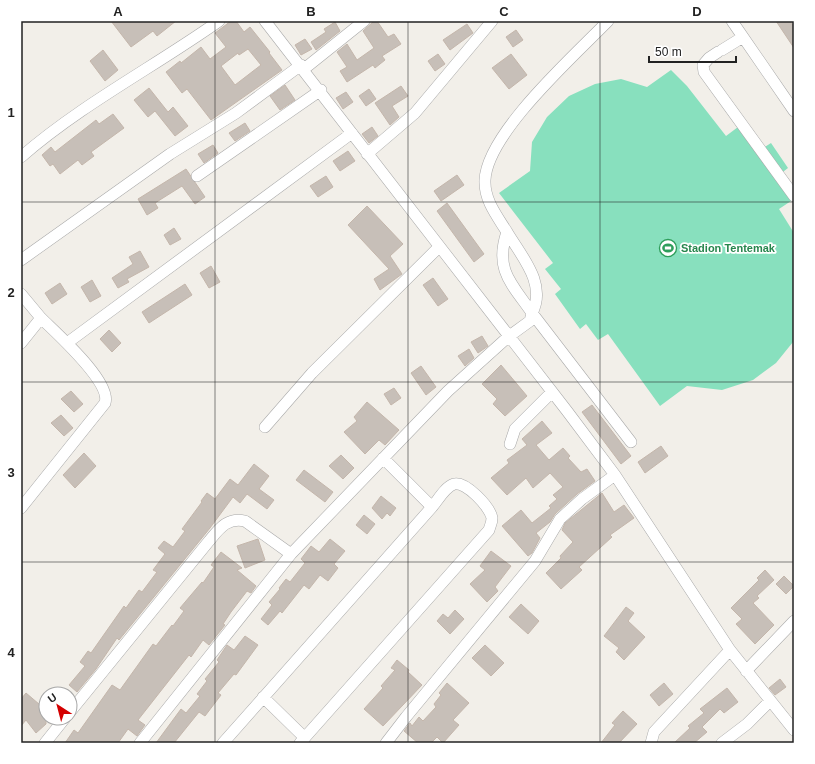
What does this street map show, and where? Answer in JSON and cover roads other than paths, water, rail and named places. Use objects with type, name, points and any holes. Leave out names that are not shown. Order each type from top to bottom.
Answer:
[{"type":"street","points":[[21,157],[110,92],[190,42],[219,21]]},
{"type":"street","points":[[265,21],[321,90],[367,154],[615,475],[730,650],[794,730]]},
{"type":"street","points":[[21,260],[170,154],[236,113],[364,21]]},
{"type":"street","points":[[367,154],[415,113],[492,21]]},
{"type":"street","points":[[140,743],[291,554],[448,391],[508,337],[530,321],[538,296],[536,283],[531,270],[490,204],[486,192],[485,179],[489,161],[505,134],[540,91],[608,21]]},
{"type":"street","points":[[732,21],[794,111]]},
{"type":"street","points":[[743,37],[709,58],[703,65],[704,72],[794,196]]},
{"type":"street","points":[[197,176],[321,90]]},
{"type":"street","points":[[67,343],[352,133]]},
{"type":"street","points":[[507,232],[502,248],[504,270],[532,313],[631,442]]},
{"type":"street","points":[[265,427],[312,373],[439,247]]},
{"type":"street","points":[[21,294],[41,318],[67,343],[98,378],[106,391],[107,398],[105,403],[21,508]]},
{"type":"street","points":[[21,343],[41,318]]},
{"type":"street","points":[[510,444],[514,429],[552,392]]},
{"type":"street","points":[[383,458],[432,507]]},
{"type":"street","points":[[386,743],[406,716],[535,561],[560,519],[582,499],[615,475]]},
{"type":"street","points":[[223,743],[263,697],[451,486],[462,484],[470,490],[492,517],[492,523],[483,536],[303,740],[263,697]]},
{"type":"street","points":[[78,702],[209,542],[228,522],[237,519],[244,521],[291,554]]},
{"type":"street","points":[[746,671],[794,621]]},
{"type":"street","points":[[651,743],[654,732],[730,650]]},
{"type":"street","points":[[722,743],[741,730],[770,701]]},
{"type":"street","points":[[45,743],[59,726]]},
{"type":"place","name":"Stadion Tentemak","points":[[668,248]]}]
